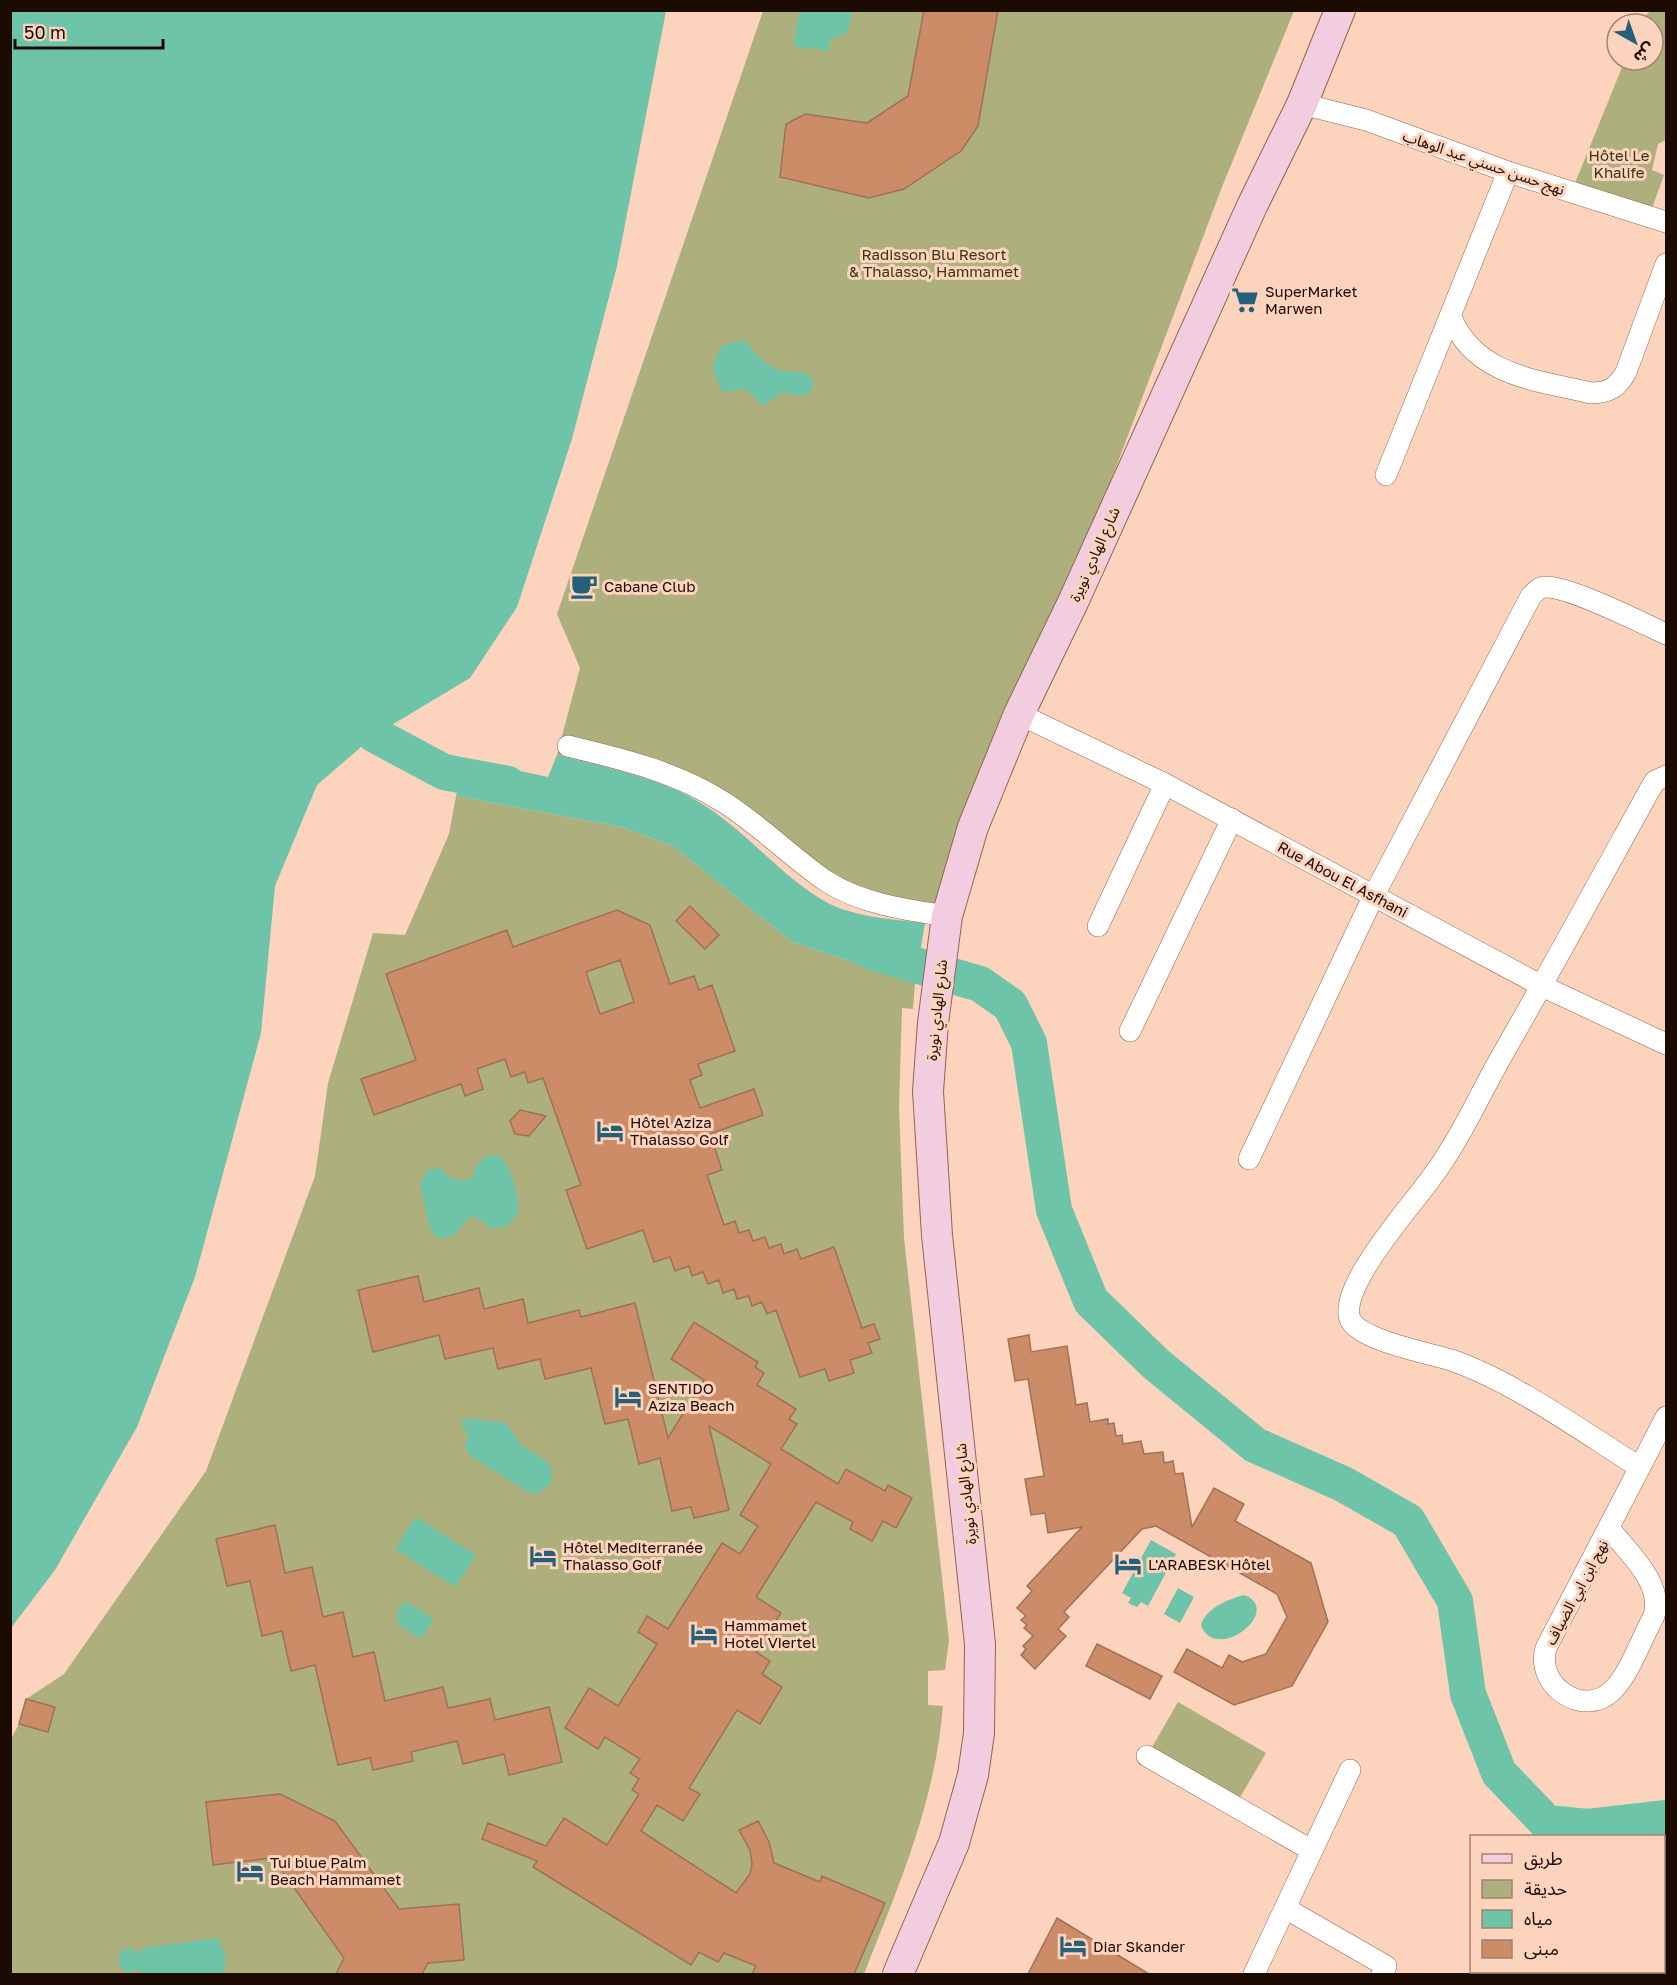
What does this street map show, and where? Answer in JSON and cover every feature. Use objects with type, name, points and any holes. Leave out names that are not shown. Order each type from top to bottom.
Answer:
[{"type":"street","name":"شارع الهادي نويرة","points":[[898,1974],[954,1843],[973,1775],[980,1703],[980,1644],[932,1161],[928,1091],[933,1023],[946,923],[973,827],[1019,714],[1074,600],[1252,206],[1302,104],[1340,10]]},
{"type":"street","name":"نهج حسن حسني عبد الوهاب","points":[[1302,104],[1366,120],[1508,172],[1666,222]]},
{"type":"street","points":[[1386,475],[1508,172]]},
{"type":"street","points":[[1451,317],[1469,348],[1498,369],[1591,393],[1603,393],[1621,382],[1626,372],[1666,264]]},
{"type":"street","points":[[1249,1159],[1374,895],[1531,596],[1539,588],[1545,586],[1567,591],[1666,634]]},
{"type":"street","name":"Rue Abou El Asfhani","points":[[1019,714],[1165,784],[1542,986],[1666,1044]]},
{"type":"street","points":[[568,746],[666,773],[707,792],[726,803],[828,882],[854,895],[946,923]]},
{"type":"street","points":[[1639,1467],[1488,1377],[1450,1360],[1412,1352],[1362,1330],[1352,1323],[1348,1312],[1353,1291],[1363,1271],[1440,1166],[1649,790],[1655,781],[1666,776]]},
{"type":"street","points":[[1098,926],[1165,784]]},
{"type":"street","points":[[1130,1031],[1232,819]]},
{"type":"street","name":"نهج ابن ابي الضياف","points":[[1609,1528],[1651,1583],[1657,1604],[1621,1680],[1613,1690],[1591,1701],[1579,1701],[1562,1692],[1552,1683],[1542,1661],[1546,1648],[1666,1417]]},
{"type":"street","points":[[1147,1756],[1311,1850]]},
{"type":"street","points":[[1254,1974],[1350,1770]]},
{"type":"street","points":[[1285,1908],[1390,1971]]},
{"type":"green space","name":"Radisson Blu Resort & Thalasso, Hammamet","points":[[763,11],[1294,11],[1222,187],[948,911],[886,908],[696,790],[557,755],[580,668],[557,614]]},
{"type":"green space","name":"Hôtel Le Khalife","points":[[1666,11],[1666,140],[1658,144],[1652,170],[1664,175],[1652,208],[1573,188],[1620,72],[1665,72],[1665,12],[1650,12]]},
{"type":"green space","points":[[456,796],[621,827],[673,846],[792,942],[915,983],[913,1009],[902,1008],[899,1107],[904,1238],[949,1640],[945,1670],[928,1671],[928,1705],[943,1706],[939,1742],[924,1810],[890,1908],[864,1974],[11,1974],[11,1739],[19,1724],[26,1699],[64,1674],[206,1471],[315,1176],[328,1083],[373,933],[405,935],[449,834]]},
{"type":"green space","points":[[1178,1702],[1266,1753],[1239,1799],[1151,1749]]},
{"type":"water","points":[[11,10],[666,11],[617,266],[572,439],[517,607],[470,678],[375,735],[317,785],[275,886],[261,1033],[195,1277],[137,1427],[55,1570],[11,1628]]},
{"type":"water","points":[[800,11],[852,11],[848,32],[830,40],[828,51],[793,46]]},
{"type":"water","points":[[743,340],[770,366],[783,371],[806,373],[814,383],[809,394],[794,395],[783,392],[763,406],[746,389],[722,392],[712,368],[721,346]]},
{"type":"water","points":[[557,755],[643,777],[692,798],[728,823],[795,880],[830,904],[864,915],[925,923],[915,983],[792,942],[673,846],[621,827],[456,796],[464,759],[548,777]]},
{"type":"water","points":[[499,1155],[514,1183],[518,1214],[505,1227],[491,1229],[481,1220],[471,1216],[453,1236],[437,1238],[429,1227],[420,1183],[427,1170],[440,1168],[454,1179],[473,1178],[475,1167],[487,1156]]},
{"type":"water","points":[[464,1418],[506,1423],[520,1444],[551,1465],[552,1482],[539,1493],[530,1493],[469,1455],[465,1446],[468,1435],[461,1424]]},
{"type":"water","points":[[416,1517],[476,1555],[455,1587],[395,1549]]},
{"type":"water","points":[[1151,1540],[1176,1554],[1148,1606],[1141,1602],[1137,1607],[1128,1603],[1131,1598],[1122,1593]]},
{"type":"water","points":[[1178,1588],[1194,1597],[1180,1623],[1164,1614]]},
{"type":"water","points":[[1244,1595],[1254,1602],[1257,1612],[1252,1622],[1232,1637],[1219,1639],[1209,1636],[1201,1625],[1207,1614],[1224,1602]]},
{"type":"water","points":[[405,1601],[434,1619],[421,1639],[399,1625],[397,1612]]},
{"type":"water","points":[[218,1938],[226,1956],[223,1974],[141,1974],[138,1969],[127,1973],[118,1965],[121,1951],[132,1948],[140,1955],[142,1948]]},
{"type":"building","points":[[924,10],[998,10],[978,126],[961,151],[904,189],[869,198],[780,177],[786,124],[805,114],[867,123],[908,96]]},
{"type":"building","points":[[690,906],[719,935],[705,949],[676,921]]},
{"type":"building","points":[[617,910],[650,925],[670,984],[694,976],[699,990],[712,985],[735,1051],[698,1064],[702,1075],[690,1080],[700,1108],[754,1089],[763,1115],[710,1134],[722,1170],[707,1175],[724,1225],[735,1221],[739,1233],[749,1230],[753,1241],[765,1237],[769,1248],[781,1244],[784,1254],[797,1249],[801,1259],[834,1247],[862,1328],[874,1324],[880,1339],[868,1343],[872,1353],[850,1360],[854,1373],[829,1381],[825,1369],[800,1377],[776,1310],[767,1314],[762,1302],[752,1306],[749,1296],[737,1299],[734,1289],[723,1293],[719,1280],[708,1284],[703,1272],[692,1276],[689,1266],[675,1271],[670,1257],[654,1262],[643,1230],[587,1249],[566,1190],[581,1185],[543,1078],[528,1083],[525,1072],[511,1077],[505,1059],[477,1069],[483,1089],[465,1096],[461,1084],[374,1115],[361,1079],[416,1060],[386,974],[507,930],[513,947]],"holes":[[[620,960],[634,1002],[600,1014],[586,972]]]},
{"type":"building","points":[[520,1110],[546,1116],[529,1136],[515,1134],[510,1121]]},
{"type":"building","points":[[418,1276],[424,1302],[479,1288],[484,1309],[523,1299],[528,1323],[579,1310],[581,1317],[635,1303],[668,1438],[704,1380],[671,1359],[694,1322],[758,1362],[755,1367],[764,1373],[757,1385],[796,1409],[789,1419],[797,1424],[781,1449],[838,1484],[846,1469],[885,1491],[888,1485],[912,1498],[896,1528],[883,1521],[872,1541],[850,1529],[853,1522],[816,1502],[756,1597],[781,1613],[756,1652],[770,1661],[762,1674],[782,1687],[760,1724],[737,1710],[689,1788],[700,1794],[683,1821],[657,1805],[641,1831],[736,1893],[750,1874],[752,1864],[750,1850],[739,1830],[758,1821],[769,1842],[774,1863],[820,1882],[822,1876],[885,1903],[854,1974],[752,1974],[756,1966],[724,1953],[718,1962],[699,1952],[691,1965],[533,1867],[537,1861],[482,1839],[488,1823],[546,1846],[564,1818],[607,1845],[639,1794],[632,1790],[639,1779],[630,1773],[640,1759],[605,1737],[598,1749],[565,1728],[589,1688],[618,1706],[657,1644],[638,1632],[647,1616],[668,1629],[722,1543],[740,1554],[758,1526],[740,1515],[771,1464],[709,1426],[729,1510],[694,1518],[691,1507],[672,1511],[660,1458],[639,1464],[628,1419],[605,1424],[591,1368],[545,1379],[540,1359],[498,1369],[493,1348],[445,1359],[439,1335],[373,1352],[358,1290]]},
{"type":"building","points":[[1029,1335],[1031,1352],[1067,1346],[1076,1405],[1087,1403],[1090,1422],[1108,1419],[1108,1424],[1114,1423],[1116,1436],[1122,1435],[1123,1444],[1141,1441],[1144,1454],[1163,1452],[1164,1463],[1173,1461],[1175,1474],[1183,1473],[1192,1527],[1214,1488],[1244,1504],[1235,1521],[1311,1563],[1328,1622],[1292,1686],[1234,1705],[1174,1672],[1187,1649],[1222,1668],[1229,1655],[1242,1662],[1266,1654],[1287,1617],[1277,1594],[1156,1526],[1142,1529],[1064,1612],[1069,1617],[1058,1629],[1066,1636],[1035,1669],[1021,1655],[1026,1649],[1023,1646],[1033,1636],[1024,1628],[1027,1625],[1021,1620],[1026,1616],[1017,1608],[1032,1591],[1027,1586],[1082,1527],[1048,1533],[1045,1513],[1031,1515],[1025,1479],[1044,1476],[1028,1379],[1015,1381],[1008,1339]]},
{"type":"building","points":[[275,1525],[285,1573],[312,1567],[323,1617],[343,1612],[353,1657],[374,1652],[385,1701],[443,1687],[448,1708],[490,1699],[495,1720],[549,1707],[562,1762],[509,1775],[504,1754],[463,1764],[457,1741],[411,1752],[413,1761],[373,1770],[370,1758],[338,1765],[315,1665],[291,1671],[282,1631],[262,1636],[250,1581],[227,1586],[216,1539]]},
{"type":"building","points":[[1097,1644],[1162,1676],[1150,1699],[1086,1666]]},
{"type":"building","points":[[26,1699],[55,1707],[48,1732],[19,1724]]},
{"type":"building","points":[[280,1794],[335,1821],[399,1909],[459,1904],[464,1960],[428,1963],[422,1974],[336,1974],[344,1958],[273,1858],[213,1865],[206,1802]]},
{"type":"building","name":"Diar Skander","points":[[1057,1918],[1149,1974],[1028,1974]]},
{"type":"waterway","points":[[375,735],[444,772],[508,784]]},
{"type":"waterway","points":[[871,952],[980,984],[1010,1005],[1029,1043],[1054,1210],[1091,1301],[1156,1364],[1255,1445],[1343,1484],[1408,1521],[1455,1601],[1468,1694],[1499,1773],[1547,1823],[1588,1827],[1666,1818]]},
{"type":"place","name":"SuperMarket Marwen","points":[[1245,300]]},
{"type":"place","name":"Cabane Club","points":[[584,586]]},
{"type":"place","name":"Hôtel Aziza Thalasso Golf","points":[[610,1131]]},
{"type":"place","name":"SENTIDO Aziza Beach","points":[[628,1397]]},
{"type":"place","name":"Hôtel Mediterranée Thalasso Golf","points":[[543,1556]]},
{"type":"place","name":"L'ARABESK Hôtel","points":[[1128,1564]]},
{"type":"place","name":"Hammamet Hotel Viertel","points":[[704,1634]]},
{"type":"place","name":"Tui blue Palm Beach Hammamet","points":[[250,1871]]},
{"type":"place","name":"Diar Skander","points":[[1073,1946]]}]
